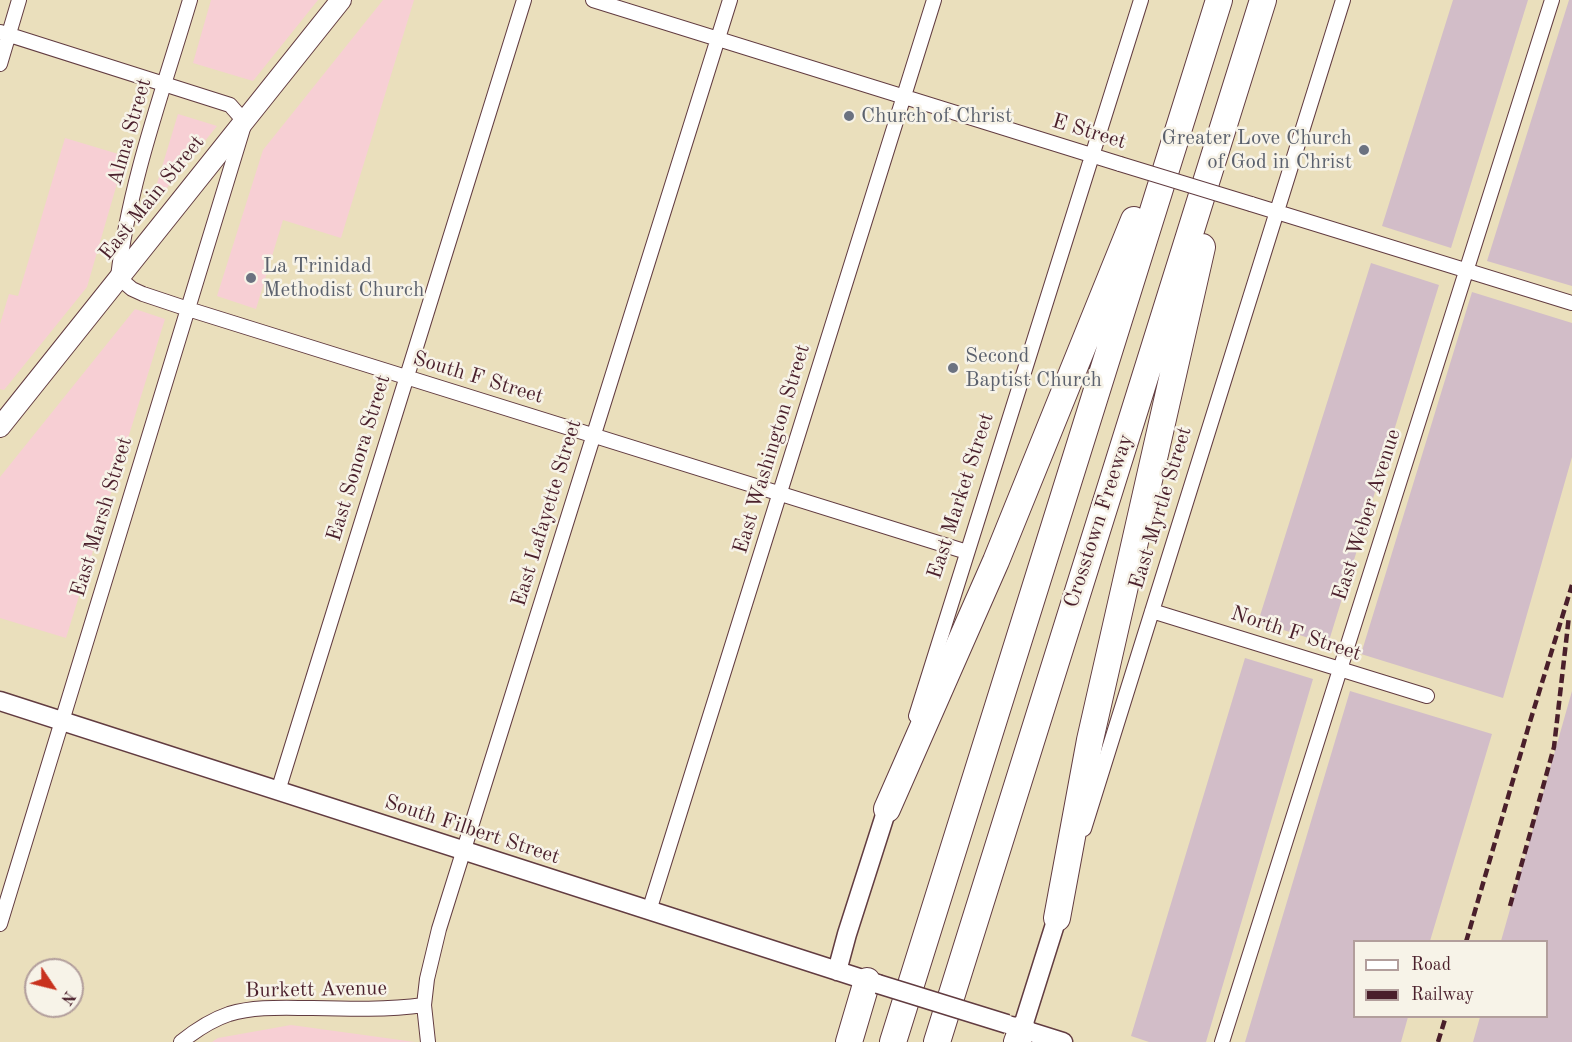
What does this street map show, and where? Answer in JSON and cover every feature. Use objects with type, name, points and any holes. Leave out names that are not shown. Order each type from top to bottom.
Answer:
[{"type":"highway","name":"Crosstown Freeway","points":[[893,1042],[1219,0]]},
{"type":"highway","name":"Crosstown Freeway","points":[[937,1042],[1263,0]]},
{"type":"highway","points":[[887,809],[996,561],[1204,44]]},
{"type":"highway","points":[[1057,918],[1093,728],[1241,74]]},
{"type":"highway","points":[[849,1042],[872,982]]},
{"type":"main road","name":"East Main Street","points":[[3,418],[245,122],[341,0]]},
{"type":"street","points":[[0,64],[4,33],[19,0]]},
{"type":"street","name":"Alma Street","points":[[118,277],[124,232],[136,182],[190,0]]},
{"type":"street","name":"East Sonora Street","points":[[278,791],[524,0]]},
{"type":"street","name":"E Street","points":[[593,0],[1572,303]]},
{"type":"street","name":"East Lafayette Street","points":[[428,1042],[424,1005],[427,979],[439,929],[730,0]]},
{"type":"street","name":"East Washington Street","points":[[649,911],[934,0]]},
{"type":"street","name":"East Market Street","points":[[837,971],[1141,0]]},
{"type":"street","name":"East Myrtle Street","points":[[1015,1032],[1057,918],[1343,0]]},
{"type":"street","name":"East Weber Avenue","points":[[1222,1042],[1552,0]]},
{"type":"street","points":[[4,33],[230,105],[245,122]]},
{"type":"street","name":"East Marsh Street","points":[[0,924],[245,122]]},
{"type":"street","name":"South F Street","points":[[118,277],[132,289],[188,309],[967,552]]},
{"type":"street","name":"North F Street","points":[[1152,611],[1427,696]]},
{"type":"street","name":"South Filbert Street","points":[[0,701],[931,1001],[1015,1032],[1063,1042]]},
{"type":"street","name":"Burkett Avenue","points":[[181,1042],[212,1021],[246,1010],[394,1009],[424,1005]]},
{"type":"shaded area","points":[[211,0],[318,0],[253,81],[193,63]]},
{"type":"shaded area","points":[[383,0],[414,0],[341,238],[283,220],[256,309],[217,296],[263,150]]},
{"type":"shaded area","points":[[1453,0],[1528,0],[1451,248],[1382,226]]},
{"type":"shaded area","points":[[1569,0],[1572,0],[1572,286],[1487,261]]},
{"type":"shaded area","points":[[178,114],[217,126],[149,210]]},
{"type":"shaded area","points":[[65,138],[125,156],[87,287],[4,390],[0,389],[0,324],[9,294],[18,296]]},
{"type":"shaded area","points":[[1371,263],[1439,285],[1328,644],[1258,622]]},
{"type":"shaded area","points":[[1472,292],[1572,323],[1572,457],[1503,698],[1361,654]]},
{"type":"shaded area","points":[[135,309],[165,319],[66,638],[0,618],[0,477]]},
{"type":"shaded area","points":[[1245,658],[1313,679],[1206,1042],[1149,1042],[1131,1036]]},
{"type":"shaded area","points":[[1350,691],[1492,734],[1430,940],[1353,940],[1353,1018],[1408,1018],[1401,1042],[1245,1042]]},
{"type":"shaded area","points":[[1572,691],[1572,1042],[1473,1042],[1480,1018],[1548,1018],[1548,940],[1501,940]]},
{"type":"shaded area","points":[[291,1025],[415,1042],[212,1042],[218,1038]]},
{"type":"railway","points":[[1467,940],[1572,585]]},
{"type":"railway","points":[[1510,906],[1554,747],[1569,616]]},
{"type":"railway","points":[[1438,1042],[1445,1018]]},
{"type":"place","name":"Church of Christ","points":[[849,116]]},
{"type":"place","name":"Greater Love Church of God in Christ","points":[[1364,150]]},
{"type":"place","name":"La Trinidad Methodist Church","points":[[251,278]]},
{"type":"place","name":"Second Baptist Church","points":[[953,368]]}]
